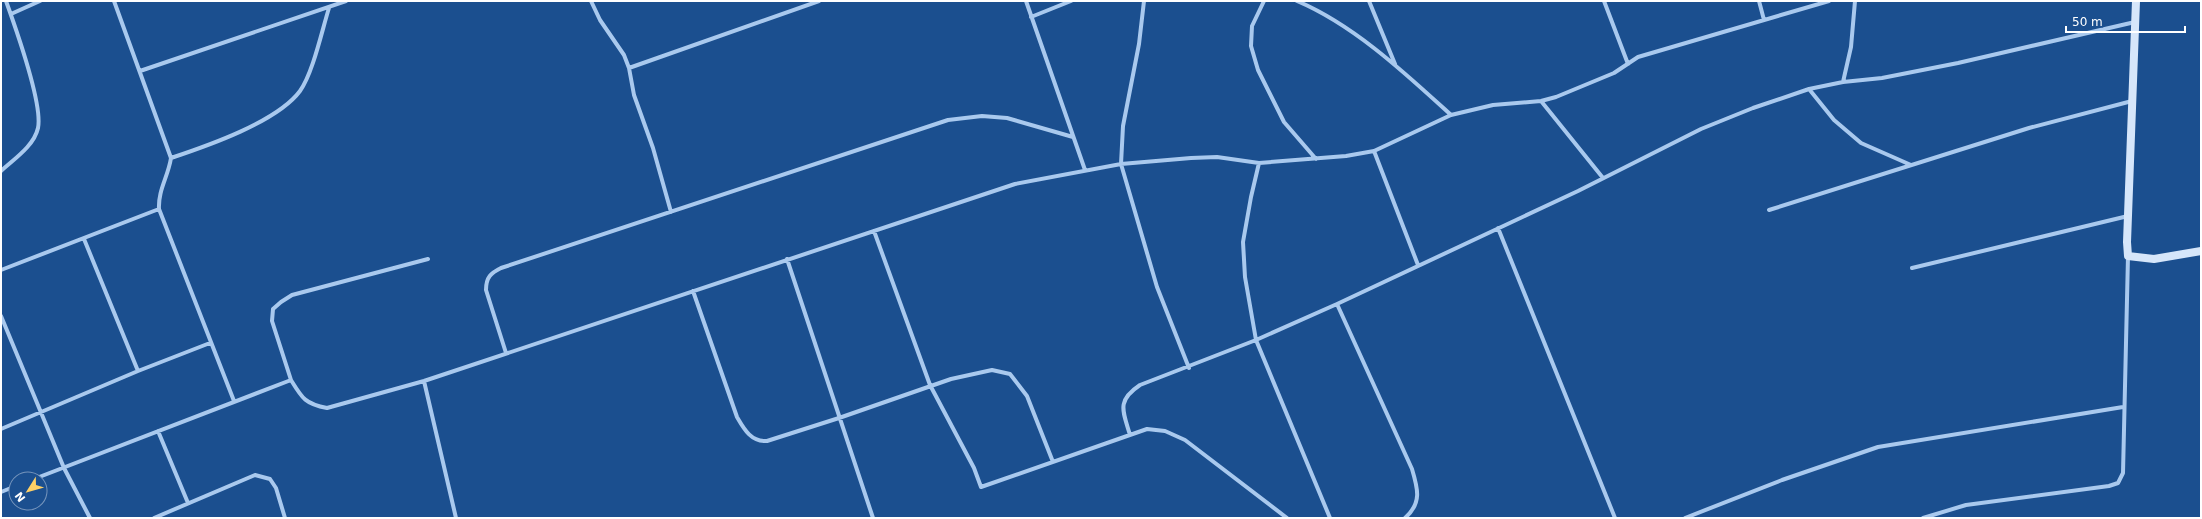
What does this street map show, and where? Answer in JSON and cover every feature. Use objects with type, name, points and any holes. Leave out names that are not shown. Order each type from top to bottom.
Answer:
[{"type":"street","points":[[1,171],[25,150],[38,127],[37,102],[6,1]]},
{"type":"street","points":[[11,14],[40,1]]},
{"type":"street","points":[[114,1],[171,158],[160,192],[159,209],[210,343],[234,401]]},
{"type":"street","points":[[140,71],[346,1]]},
{"type":"street","points":[[591,1],[600,20],[624,55],[629,68],[634,95],[653,148],[671,212]]},
{"type":"street","points":[[629,68],[819,1]]},
{"type":"street","points":[[1026,1],[1085,170]]},
{"type":"street","points":[[1032,17],[1072,1]]},
{"type":"street","points":[[1144,1],[1139,44],[1123,126],[1121,164],[1157,287],[1189,368]]},
{"type":"street","points":[[1264,1],[1252,26],[1251,46],[1258,70],[1284,122],[1316,159]]},
{"type":"street","points":[[1297,1],[1317,9],[1395,64],[1451,115]]},
{"type":"street","points":[[1369,1],[1395,64]]},
{"type":"street","points":[[1604,1],[1628,64]]},
{"type":"street","points":[[1759,1],[1764,20]]},
{"type":"street","points":[[428,259],[292,295],[273,309],[272,321],[291,380],[303,399],[313,406],[327,408],[424,381],[1015,184],[1121,164],[1217,158],[1259,163],[1316,159],[1374,150],[1451,115],[1493,105],[1541,101],[1578,89],[1614,73],[1638,57],[1829,1]]},
{"type":"street","points":[[1843,82],[1851,47],[1855,1]]},
{"type":"street","points":[[1923,518],[1966,505],[2109,486],[2118,483],[2123,473],[2132,101],[2136,1]]},
{"type":"street","points":[[171,158],[211,145],[247,129],[288,103],[300,91],[308,72],[329,8]]},
{"type":"street","points":[[1130,435],[1122,408],[1124,398],[1140,385],[1189,368],[1338,304],[1603,178],[1701,129],[1753,108],[1809,89],[1843,82],[1882,78],[1958,63],[2135,22]]},
{"type":"street","points":[[1809,89],[1834,120],[1861,143],[1912,165]]},
{"type":"street","points":[[1541,101],[1603,178]]},
{"type":"street","points":[[1769,210],[2029,128],[2132,101]]},
{"type":"street","points":[[506,354],[486,290],[486,281],[490,274],[501,268],[948,120],[982,116],[1007,118],[1073,137]]},
{"type":"street","points":[[1374,150],[1418,265]]},
{"type":"street","points":[[1259,163],[1251,196],[1244,242],[1245,276],[1256,340],[1330,518]]},
{"type":"street","points":[[1,270],[159,209]]},
{"type":"street","points":[[1912,268],[2129,216]]},
{"type":"street","points":[[1498,228],[1615,518]]},
{"type":"street","points":[[874,231],[930,385],[974,468],[981,487],[1147,429],[1165,431],[1185,440],[1287,518]]},
{"type":"street","points":[[84,239],[138,371]]},
{"type":"street","points":[[2128,256],[2154,259],[2201,251]]},
{"type":"street","points":[[788,259],[873,518]]},
{"type":"street","points":[[693,291],[737,417],[753,438],[760,441],[767,441],[839,418],[930,385],[992,370],[1010,374],[1027,396],[1053,462]]},
{"type":"street","points":[[1338,304],[1412,469],[1418,491],[1417,504],[1405,518]]},
{"type":"street","points":[[1,316],[64,468],[90,518]]},
{"type":"street","points":[[1,429],[42,413],[138,371],[210,343]]},
{"type":"street","points":[[48,474],[291,380]]},
{"type":"street","points":[[424,381],[456,518]]},
{"type":"street","points":[[1685,518],[1782,480],[1878,446],[2124,407]]},
{"type":"street","points":[[158,431],[188,503]]},
{"type":"street","points":[[154,518],[255,475],[270,479],[276,488],[285,518]]}]
